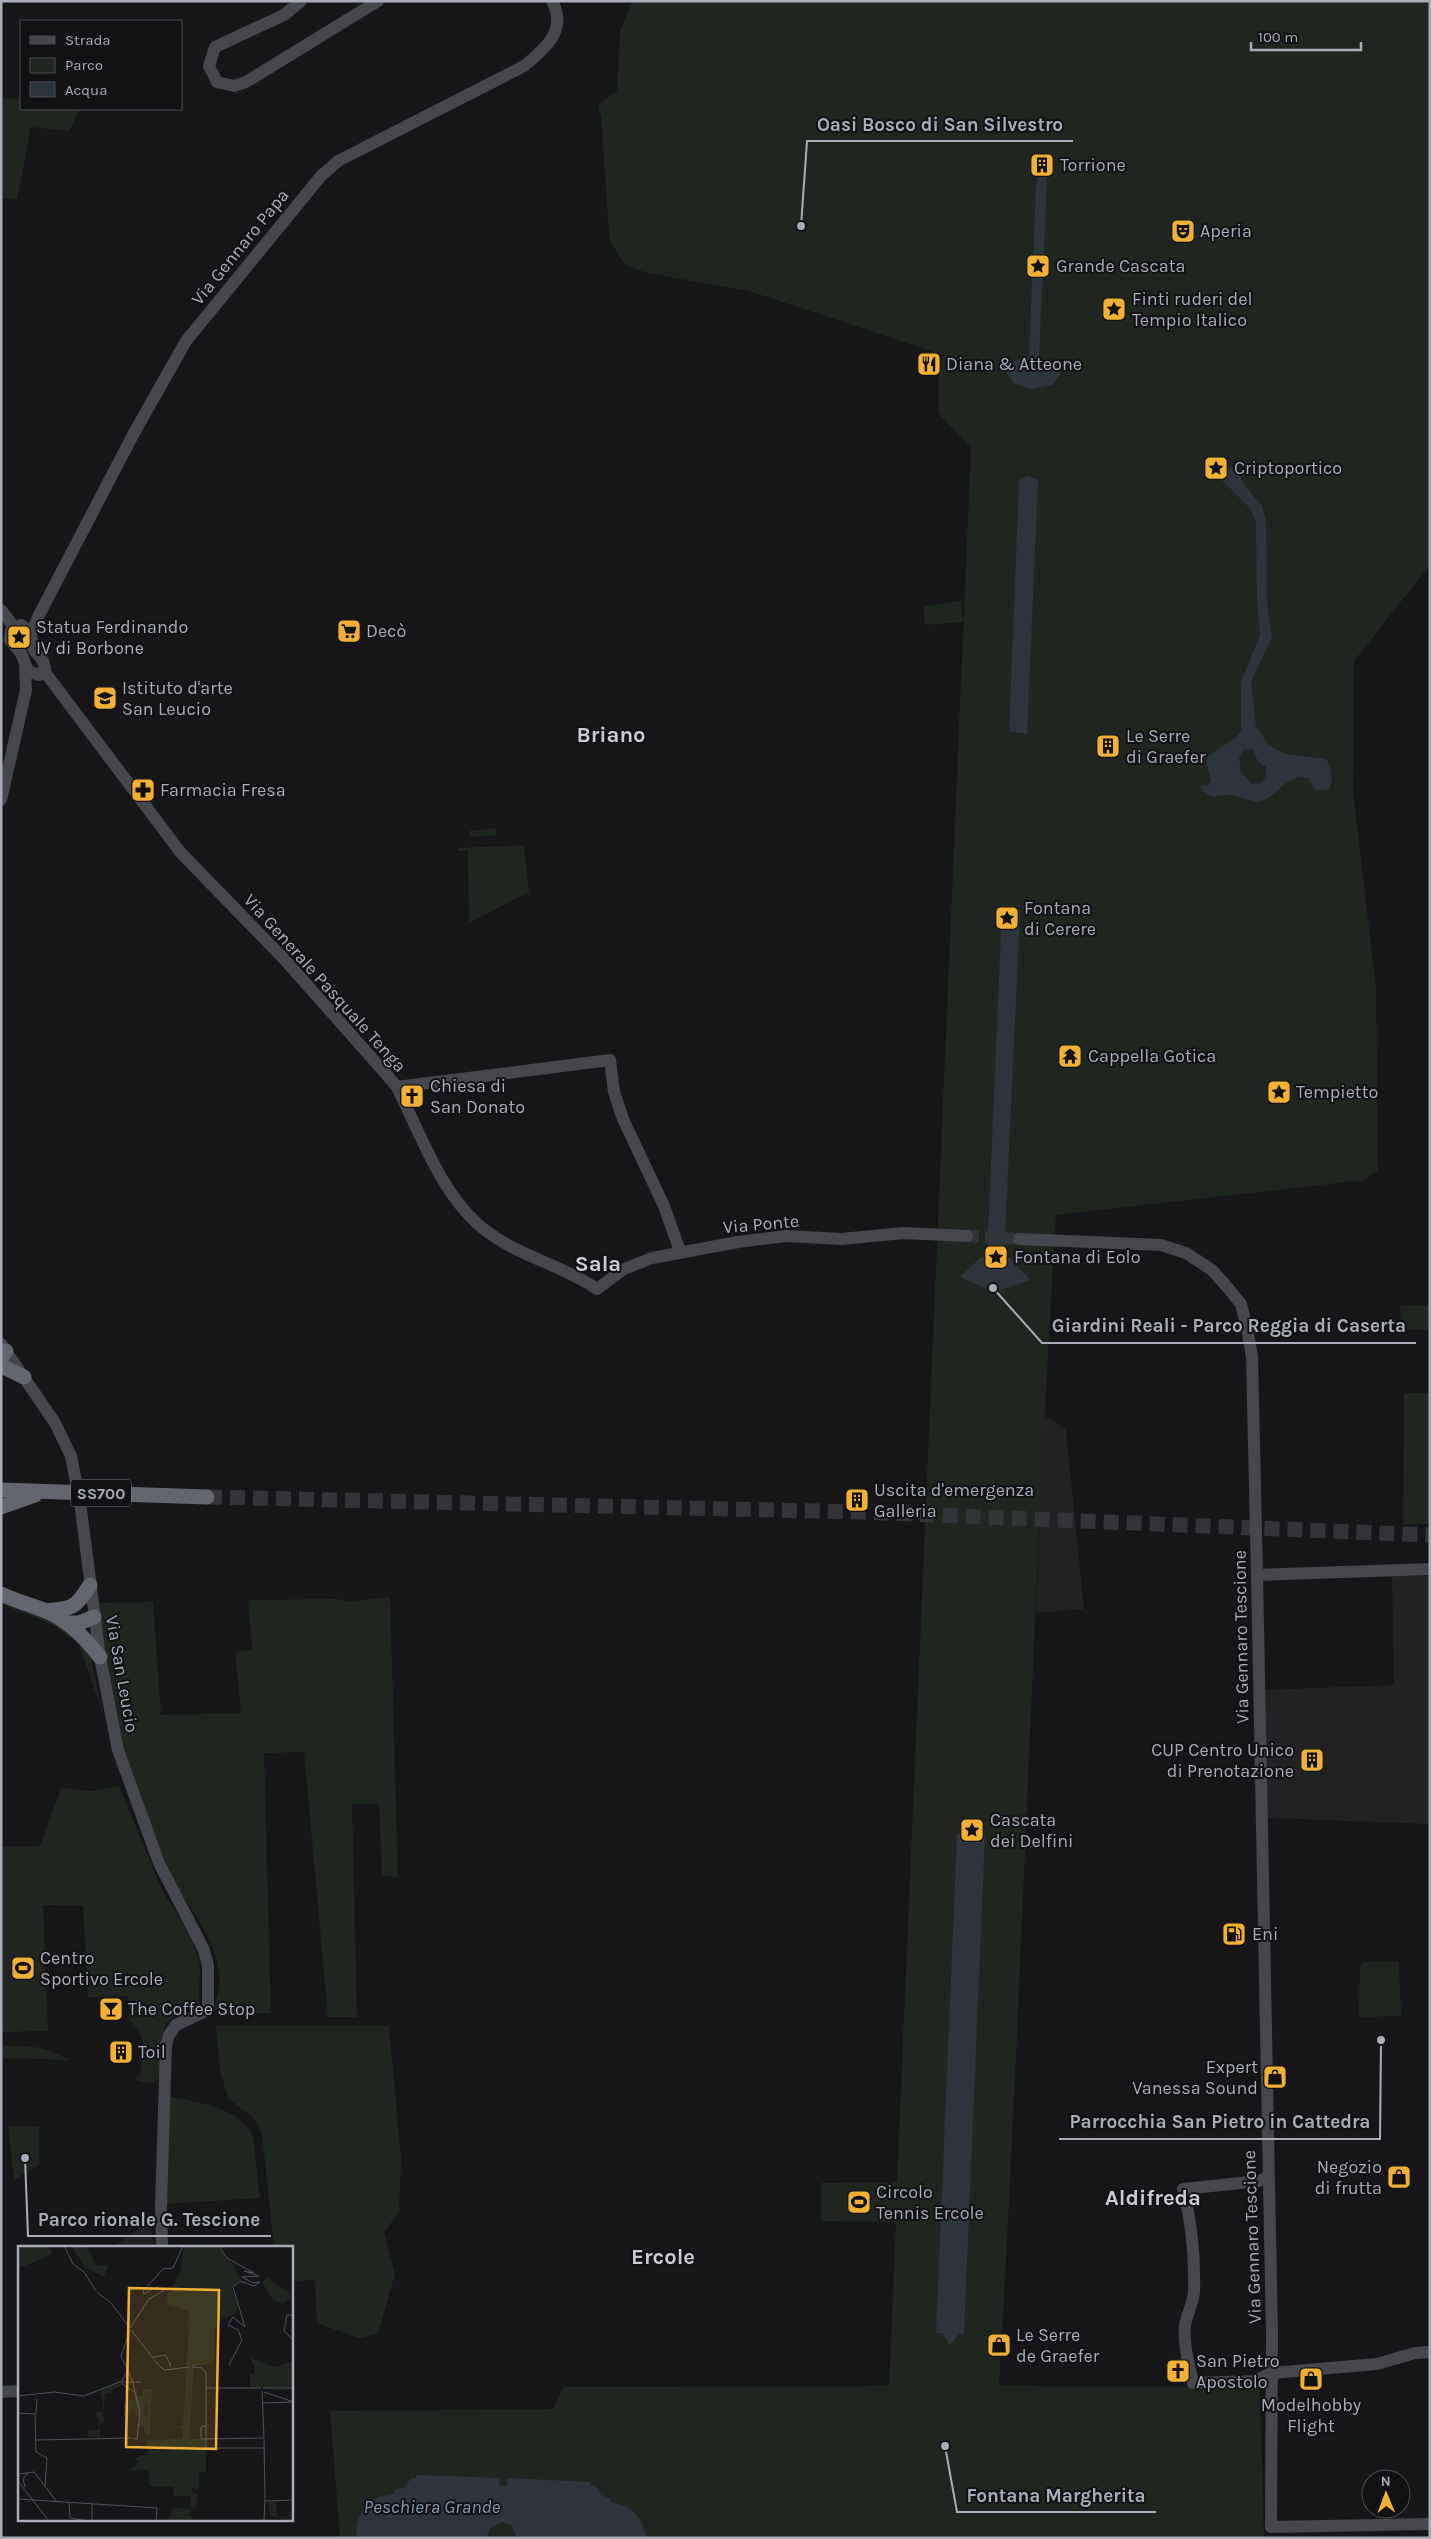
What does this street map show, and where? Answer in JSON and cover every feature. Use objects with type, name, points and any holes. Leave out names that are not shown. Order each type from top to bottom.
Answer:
[{"type":"highway","points":[[1,1366],[24,1377]]},
{"type":"highway","name":"SS700","points":[[1,1484],[51,1490]]},
{"type":"highway","name":"SS700","points":[[1,1490],[51,1490],[207,1497]]},
{"type":"highway","name":"SS700","points":[[1,1507],[51,1490]]},
{"type":"highway","points":[[72,1608],[82,1599],[90,1585]]},
{"type":"highway","points":[[1,1594],[46,1611],[68,1623],[84,1636],[100,1656]]},
{"type":"highway","points":[[46,1611],[72,1608],[82,1609],[94,1617]]},
{"type":"highway","points":[[68,1623],[79,1623],[94,1617]]},
{"type":"street","points":[[301,1],[284,15],[215,47],[209,66],[217,82],[234,86],[246,82],[378,1]]},
{"type":"street","name":"Via Gennaro Papa","points":[[32,634],[39,615],[134,433],[186,341],[321,176],[338,162],[531,60],[547,48],[555,33],[557,15],[552,1]]},
{"type":"street","points":[[1,610],[17,626],[28,628],[32,634],[32,645],[43,661],[26,690],[1,800]]},
{"type":"street","points":[[35,672],[10,640],[10,634],[17,626],[39,615]]},
{"type":"street","name":"Via Generale Pasquale Tenga","points":[[35,672],[181,853],[284,960],[397,1088],[442,1179],[484,1230],[510,1246],[579,1277],[597,1289]]},
{"type":"street","points":[[397,1088],[610,1060],[614,1092],[623,1119],[660,1198],[680,1251]]},
{"type":"street","name":"Via Ponte","points":[[597,1289],[624,1269],[652,1258],[680,1251],[786,1236],[842,1239],[903,1233],[967,1236]]},
{"type":"street","name":"Via Gennaro Tescione","points":[[1019,1239],[1160,1245],[1186,1253],[1212,1270],[1241,1304],[1252,1357],[1267,2176],[1272,2334],[1271,2528],[1430,2524]]},
{"type":"street","name":"Via San Leucio","points":[[3,1351],[24,1377],[64,1438],[76,1478],[100,1656],[118,1750],[128,1782],[159,1863],[204,1948],[208,1965],[208,2005],[204,2012],[176,2025],[168,2035],[166,2045],[161,2207],[162,2246]]},
{"type":"street","points":[[1257,1575],[1430,1569]]},
{"type":"street","points":[[1267,2176],[1259,2181],[1183,2188],[1189,2212],[1194,2256],[1194,2295],[1185,2325],[1185,2349],[1192,2383],[1255,2381],[1272,2373],[1377,2364],[1416,2353],[1430,2352]]},
{"type":"street","points":[[1,2392],[18,2391]]},
{"type":"shaded area","points":[[1044,1419],[1052,1419],[1066,1430],[1084,1609],[1036,1613]]},
{"type":"shaded area","points":[[1392,1576],[1430,1576],[1430,1824],[1267,1818],[1265,1690],[1394,1685]]},
{"type":"shaded area","points":[[142,2226],[148,2227],[154,2246],[115,2246]]},
{"type":"green space","points":[[633,1],[1430,1],[1430,565],[1354,661],[1353,791],[1376,988],[1378,1170],[1364,1180],[1056,1215],[1040,1508],[999,2386],[1260,2387],[1264,2538],[340,2538],[330,2411],[553,2409],[563,2387],[889,2386],[896,2222],[821,2221],[821,2183],[897,2182],[971,447],[938,413],[939,369],[943,355],[749,291],[647,273],[625,265],[611,243],[609,232],[601,117],[598,105],[617,91],[620,31]]},
{"type":"green space","points":[[1,98],[20,100],[20,110],[80,110],[69,131],[31,127],[17,200],[1,198]]},
{"type":"green space","points":[[961,601],[963,622],[925,625],[923,606]]},
{"type":"green space","points":[[496,828],[497,835],[470,837],[469,831]]},
{"type":"green space","points":[[524,845],[529,892],[469,923],[468,851],[457,851],[458,848]]},
{"type":"green space","points":[[1430,1305],[1430,1329],[1401,1330],[1400,1306]]},
{"type":"green space","points":[[1404,1393],[1430,1393],[1430,1524],[1403,1524]]},
{"type":"green space","points":[[390,1597],[398,1877],[382,1876],[379,1804],[352,1804],[357,2017],[328,2017],[304,1752],[264,1753],[271,2013],[226,2013],[213,2009],[220,1978],[218,1963],[207,1935],[164,1859],[124,1749],[116,1720],[98,1603],[153,1602],[161,1715],[241,1713],[235,1652],[252,1649],[248,1600],[338,1599],[346,1602]]},
{"type":"green space","points":[[1,1601],[69,1628],[86,1646],[91,1659],[104,1717],[79,1644],[53,1625],[1,1604]]},
{"type":"green space","points":[[119,1786],[163,1892],[190,1934],[200,1964],[199,2003],[191,2010],[169,2021],[162,2035],[159,2078],[150,2084],[135,2080],[140,2075],[143,2045],[139,2032],[129,2020],[128,1996],[88,1997],[83,1906],[43,1905],[48,2031],[1,2032],[1,1847],[40,1846],[61,1788],[92,1791]]},
{"type":"green space","points":[[1363,1962],[1399,1962],[1401,2016],[1359,2017],[1360,1965]]},
{"type":"green space","points":[[216,2026],[389,2026],[401,2158],[399,2212],[384,2232],[395,2274],[378,2334],[359,2338],[317,2323],[315,2280],[292,2281],[292,2246],[274,2246],[262,2134],[256,2120],[228,2098],[220,2070]]},
{"type":"green space","points":[[3,2046],[37,2048],[53,2052],[69,2060],[3,2058]]},
{"type":"green space","points":[[168,2096],[216,2107],[238,2118],[247,2126],[253,2136],[260,2198],[164,2204]]},
{"type":"green space","points":[[8,2126],[39,2126],[39,2165],[14,2180]]},
{"type":"water","points":[[1037,169],[1047,169],[1045,174],[1047,184],[1039,357],[1053,363],[1061,374],[1052,385],[1033,389],[1014,384],[1006,372],[1015,361],[1029,356],[1036,184],[1039,174]]},
{"type":"water","points":[[1227,466],[1236,470],[1245,486],[1262,506],[1266,520],[1267,603],[1272,637],[1251,682],[1256,727],[1269,745],[1286,754],[1326,759],[1330,766],[1331,774],[1329,790],[1316,790],[1308,778],[1300,777],[1288,782],[1273,795],[1257,802],[1234,795],[1211,796],[1199,786],[1208,785],[1211,780],[1206,761],[1208,756],[1235,738],[1241,731],[1241,682],[1260,635],[1257,600],[1256,522],[1250,508],[1221,479],[1220,470]],"holes":[[[1244,749],[1253,749],[1258,762],[1266,767],[1266,776],[1261,783],[1252,784],[1241,772],[1239,757]]]},
{"type":"water","points":[[1029,476],[1038,480],[1038,483],[1027,734],[1009,731],[1019,482],[1020,479]]},
{"type":"water","points":[[1002,908],[1019,909],[1020,914],[1004,1258],[1010,1258],[1030,1280],[994,1292],[960,1277],[981,1257],[987,1257]]},
{"type":"water","points":[[973,1830],[985,1836],[964,2334],[959,2334],[950,2345],[942,2333],[936,2333],[957,1834],[963,1835],[966,1831]]},
{"type":"water","name":"Peschiera Grande","points":[[417,2475],[500,2478],[499,2485],[507,2486],[507,2478],[590,2482],[590,2485],[596,2485],[601,2495],[611,2499],[611,2502],[624,2506],[635,2514],[642,2524],[646,2537],[517,2538],[511,2525],[502,2522],[490,2528],[487,2538],[357,2538],[358,2522],[365,2508],[377,2498],[394,2494],[395,2490],[405,2487],[411,2478],[416,2478]]},
{"type":"tunnel","points":[[967,1236],[1019,1239]]},
{"type":"tunnel","points":[[207,1497],[860,1512],[1430,1535]]},
{"type":"place","name":"Torrione","points":[[1042,165]]},
{"type":"place","name":"Oasi Bosco di San Silvestro","points":[[801,226]]},
{"type":"place","name":"Aperia","points":[[1183,231]]},
{"type":"place","name":"Grande Cascata","points":[[1038,266]]},
{"type":"place","name":"Finti ruderi del Tempio Italico","points":[[1114,309]]},
{"type":"place","name":"Diana & Atteone","points":[[929,364]]},
{"type":"place","name":"Criptoportico","points":[[1216,468]]},
{"type":"place","name":"Decò","points":[[349,631]]},
{"type":"place","name":"Statua Ferdinando IV di Borbone","points":[[19,637]]},
{"type":"place","name":"Istituto d'arte San Leucio","points":[[105,698]]},
{"type":"place","name":"Le Serre di Graefer","points":[[1108,746]]},
{"type":"place","name":"Farmacia Fresa","points":[[143,790]]},
{"type":"place","name":"Fontana di Cerere","points":[[1007,918]]},
{"type":"place","name":"Cappella Gotica","points":[[1070,1056]]},
{"type":"place","name":"Tempietto","points":[[1279,1092]]},
{"type":"place","name":"Chiesa di San Donato","points":[[412,1096]]},
{"type":"place","name":"Fontana di Eolo","points":[[996,1257]]},
{"type":"place","name":"Giardini Reali - Parco Reggia di Caserta","points":[[993,1288]]},
{"type":"place","name":"Uscita d'emergenza Galleria","points":[[857,1500]]},
{"type":"place","name":"CUP Centro Unico di Prenotazione","points":[[1312,1760]]},
{"type":"place","name":"Cascata dei Delfini","points":[[972,1830]]},
{"type":"place","name":"Eni","points":[[1234,1934]]},
{"type":"place","name":"Centro Sportivo Ercole","points":[[23,1968]]},
{"type":"place","name":"The Coffee Stop","points":[[111,2009]]},
{"type":"place","name":"Parrocchia San Pietro in Cattedra","points":[[1381,2040]]},
{"type":"place","name":"Toil","points":[[121,2052]]},
{"type":"place","name":"Expert Vanessa Sound","points":[[1275,2077]]},
{"type":"place","name":"Parco rionale G. Tescione","points":[[25,2158]]},
{"type":"place","name":"Negozio di frutta","points":[[1399,2177]]},
{"type":"place","name":"Circolo Tennis Ercole","points":[[859,2202]]},
{"type":"place","name":"Le Serre de Graefer","points":[[999,2345]]},
{"type":"place","name":"San Pietro Apostolo","points":[[1178,2371]]},
{"type":"place","name":"Modelhobby Flight","points":[[1311,2379]]},
{"type":"place","name":"Fontana Margherita","points":[[945,2446]]},
{"type":"district","name":"Briano","points":[[611,735]]},
{"type":"district","name":"Sala","points":[[598,1264]]},
{"type":"district","name":"Aldifreda","points":[[1153,2198]]},
{"type":"district","name":"Ercole","points":[[663,2257]]}]
